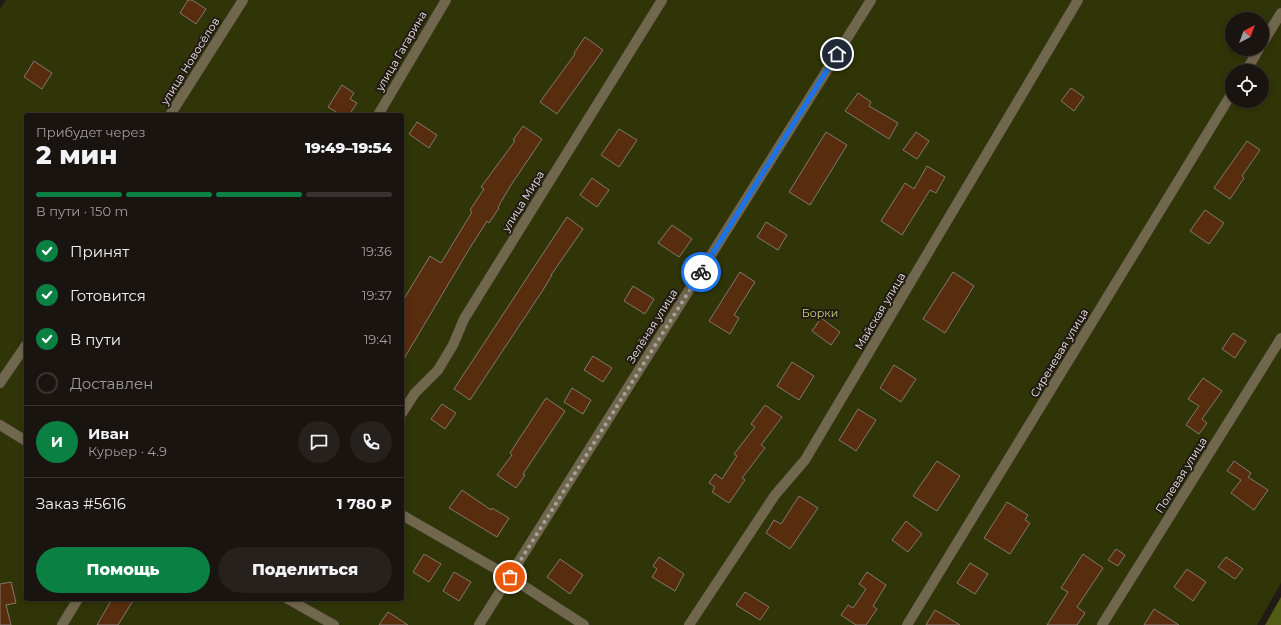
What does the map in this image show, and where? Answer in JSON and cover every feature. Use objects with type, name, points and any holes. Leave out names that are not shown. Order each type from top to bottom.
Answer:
[{"type":"street","name":"улица Новосёлов","points":[[171,113],[243,0]]},
{"type":"street","name":"улица Гагарина","points":[[379,113],[446,0]]},
{"type":"street","name":"улица Мира","points":[[404,410],[416,393],[438,370],[453,345],[464,319],[662,0]]},
{"type":"street","name":"Зелёная улица","points":[[479,625],[871,0]]},
{"type":"street","name":"Майская улица","points":[[689,625],[775,495],[805,460],[1078,0]]},
{"type":"street","points":[[1269,33],[1281,13]]},
{"type":"street","name":"Сиреневая улица","points":[[907,625],[1225,104]]},
{"type":"street","name":"Полевая улица","points":[[1102,625],[1281,338]]},
{"type":"street","points":[[0,384],[24,348]]},
{"type":"street","points":[[0,425],[24,440]]},
{"type":"street","points":[[404,516],[510,577],[584,625]]},
{"type":"street","points":[[62,625],[77,601]]},
{"type":"street","points":[[292,601],[334,625]]},
{"type":"green space","name":"Борки","points":[[6,0],[1281,0],[1281,583],[1257,625],[0,625],[0,9]]},
{"type":"green space","points":[[1281,597],[1281,625],[1265,625]]},
{"type":"building","points":[[188,0],[192,0],[206,9],[196,24],[180,13]]},
{"type":"building","points":[[585,37],[603,50],[557,114],[540,102],[575,54],[574,53]]},
{"type":"building","points":[[34,61],[52,73],[42,89],[24,77]]},
{"type":"building","points":[[342,85],[354,93],[350,99],[357,103],[350,113],[338,113],[328,107]]},
{"type":"building","points":[[1071,88],[1084,97],[1074,111],[1061,101]]},
{"type":"building","points":[[858,93],[871,102],[869,106],[898,123],[889,139],[845,111]]},
{"type":"building","points":[[417,122],[437,135],[429,148],[409,134]]},
{"type":"building","points":[[523,126],[542,139],[511,185],[498,207],[499,208],[489,223],[487,221],[468,251],[404,359],[404,299],[430,256],[441,263],[472,212],[470,210],[484,189],[481,187],[515,141],[513,140]]},
{"type":"building","points":[[619,129],[637,140],[619,167],[601,155]]},
{"type":"building","points":[[826,132],[847,145],[810,205],[789,192]]},
{"type":"building","points":[[916,132],[929,141],[917,159],[903,150]]},
{"type":"building","points":[[1247,141],[1260,150],[1242,176],[1244,178],[1230,199],[1214,188]]},
{"type":"building","points":[[927,166],[945,177],[936,193],[930,190],[902,235],[881,221],[905,183],[914,189]]},
{"type":"building","points":[[592,178],[609,190],[597,207],[580,195]]},
{"type":"building","points":[[1205,210],[1224,223],[1209,244],[1190,231]]},
{"type":"building","points":[[567,217],[583,229],[551,275],[543,290],[470,400],[454,389]]},
{"type":"building","points":[[766,222],[787,235],[778,250],[757,237]]},
{"type":"building","points":[[672,225],[692,239],[679,257],[658,243]]},
{"type":"building","points":[[740,272],[755,282],[734,315],[739,318],[730,334],[709,321]]},
{"type":"building","points":[[953,272],[974,286],[945,333],[923,319]]},
{"type":"building","points":[[633,286],[654,299],[645,314],[624,301]]},
{"type":"building","points":[[821,318],[840,332],[831,345],[812,331]]},
{"type":"building","points":[[1233,333],[1246,341],[1235,358],[1222,349]]},
{"type":"building","points":[[593,356],[612,368],[603,382],[584,370]]},
{"type":"building","points":[[792,362],[814,376],[799,400],[777,386]]},
{"type":"building","points":[[894,365],[916,379],[901,402],[880,388]]},
{"type":"building","points":[[1203,378],[1222,391],[1202,419],[1207,423],[1199,434],[1186,425],[1199,406],[1188,399]]},
{"type":"building","points":[[572,388],[591,400],[583,414],[564,402]]},
{"type":"building","points":[[546,398],[565,411],[523,474],[525,475],[516,488],[497,475],[512,455],[510,453]]},
{"type":"building","points":[[442,404],[456,413],[445,429],[431,419]]},
{"type":"building","points":[[765,405],[782,417],[761,445],[765,448],[742,478],[745,480],[729,503],[712,492],[715,487],[709,483],[715,474],[722,479],[737,456],[734,454],[755,427],[751,424]]},
{"type":"building","points":[[858,409],[876,420],[856,451],[839,440]]},
{"type":"building","points":[[937,461],[960,476],[937,511],[913,496]]},
{"type":"building","points":[[1234,461],[1251,473],[1248,477],[1268,490],[1254,510],[1231,493],[1241,480],[1227,471]]},
{"type":"building","points":[[462,490],[491,510],[492,508],[509,518],[497,537],[449,508]]},
{"type":"building","points":[[799,496],[818,508],[790,549],[766,533],[774,520],[781,524]]},
{"type":"building","points":[[1007,502],[1028,515],[1025,520],[1030,523],[1010,554],[984,538]]},
{"type":"building","points":[[906,521],[922,534],[908,552],[892,540]]},
{"type":"building","points":[[1116,549],[1125,555],[1118,566],[1108,560]]},
{"type":"building","points":[[424,554],[441,564],[429,582],[413,572]]},
{"type":"building","points":[[1083,554],[1103,568],[1077,607],[1085,613],[1077,625],[1047,625],[1068,592],[1061,588]]},
{"type":"building","points":[[659,557],[684,574],[675,591],[652,577],[657,569],[653,566]]},
{"type":"building","points":[[1226,557],[1243,569],[1235,579],[1218,567]]},
{"type":"building","points":[[560,559],[583,575],[570,594],[547,577]]},
{"type":"building","points":[[970,563],[988,574],[975,594],[957,583]]},
{"type":"building","points":[[1187,569],[1206,582],[1193,601],[1174,587]]},
{"type":"building","points":[[454,572],[471,582],[459,601],[443,591]]},
{"type":"building","points":[[867,572],[886,585],[873,606],[877,609],[866,625],[856,625],[841,615],[848,605],[853,608],[866,589],[859,584]]},
{"type":"building","points":[[11,582],[16,603],[6,605],[11,625],[0,625],[0,584]]},
{"type":"building","points":[[745,592],[769,607],[760,620],[736,605]]},
{"type":"building","points":[[111,601],[133,601],[118,625],[97,625]]},
{"type":"building","points":[[1154,609],[1179,625],[1144,625]]},
{"type":"building","points":[[935,610],[960,625],[926,625]]},
{"type":"building","points":[[388,612],[408,625],[379,625]]},
{"type":"way so far","points":[[510,577],[701,272]]},
{"type":"route","points":[[701,272],[837,54]]}]
